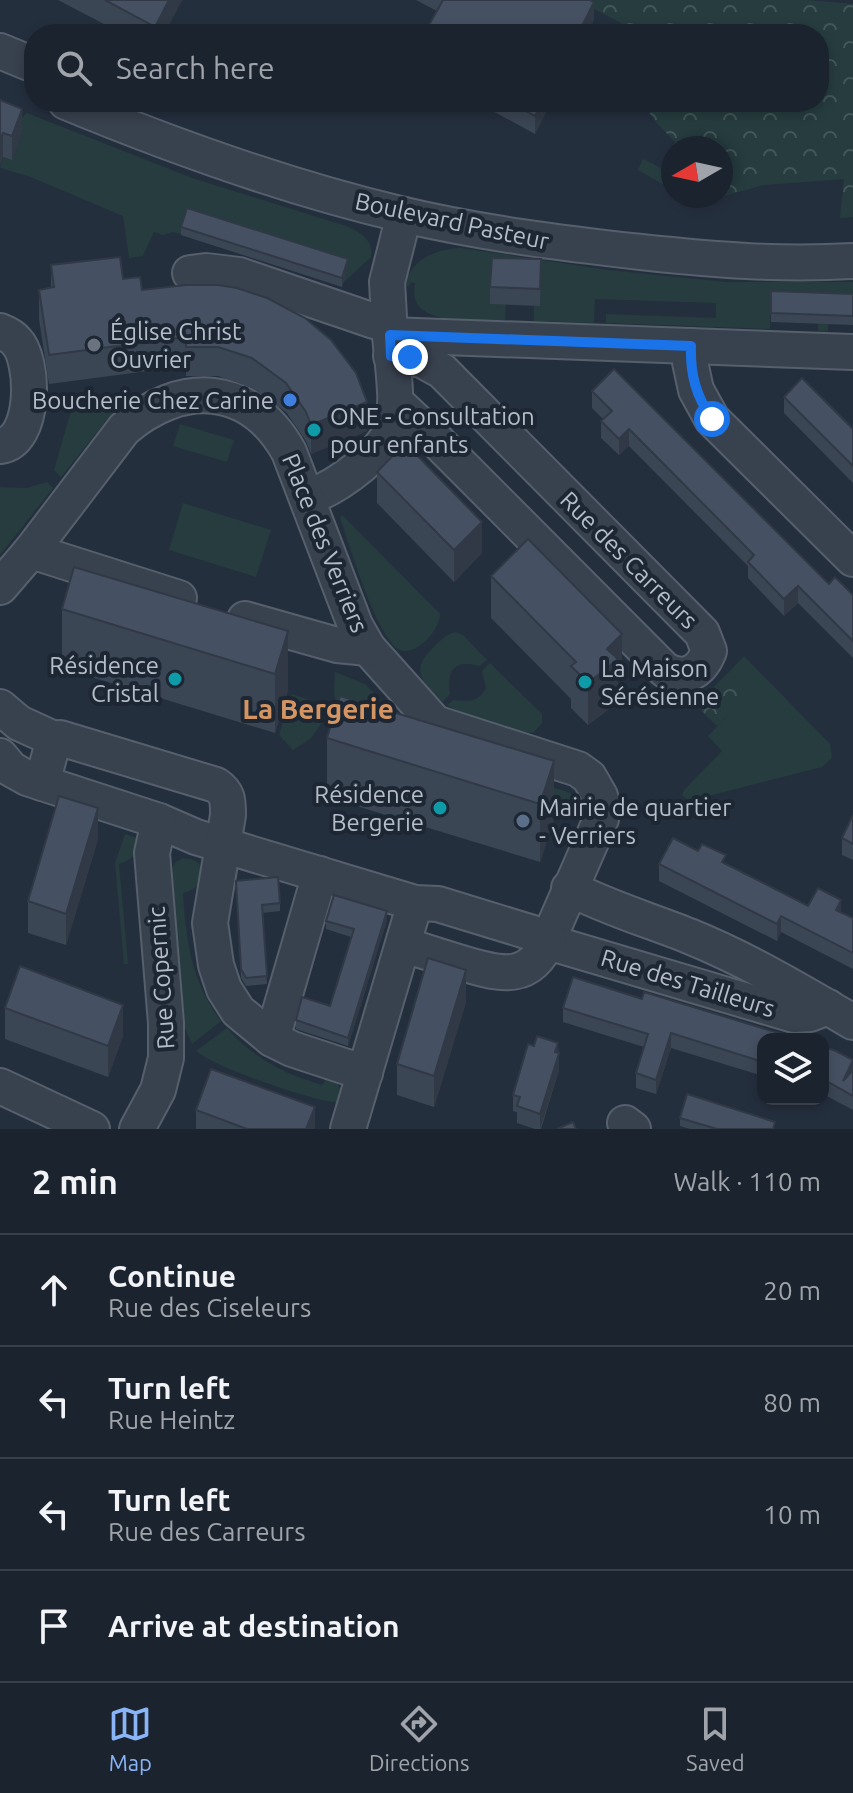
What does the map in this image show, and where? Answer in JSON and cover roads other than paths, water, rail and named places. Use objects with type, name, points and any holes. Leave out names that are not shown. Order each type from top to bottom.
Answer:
[{"type":"street","points":[[0,51],[24,61]]},
{"type":"street","points":[[0,75],[24,85]]},
{"type":"street","name":"Boulevard Pasteur","points":[[92,112],[207,157],[404,215],[511,236],[689,258],[781,264],[853,261]]},
{"type":"street","name":"Boulevard Pasteur","points":[[150,112],[236,144],[438,199],[692,238],[785,242],[853,239]]},
{"type":"street","points":[[307,498],[347,477],[390,432],[395,417],[387,282],[404,215],[395,199],[380,185]]},
{"type":"street","points":[[404,215],[438,199]]},
{"type":"street","points":[[190,273],[206,271],[239,275],[374,321],[390,337],[853,352]]},
{"type":"street","points":[[0,331],[17,341],[22,352],[29,400],[22,429],[16,439],[0,446]]},
{"type":"street","name":"Rue des Carreurs","points":[[390,337],[442,371],[702,633],[709,651],[701,667],[686,675],[674,675],[665,670],[431,435],[395,405]]},
{"type":"street","points":[[691,346],[690,362],[696,390],[712,419],[853,559]]},
{"type":"street","name":"Place des Verriers","points":[[0,587],[124,429],[152,408],[183,397],[213,396],[229,399],[254,411],[269,422],[289,452],[355,625],[368,648],[435,723],[578,769],[589,777],[600,796],[603,807],[601,819],[569,888]]},
{"type":"street","points":[[534,537],[570,501]]},
{"type":"street","name":"Place des Verriers","points":[[31,551],[315,640],[368,648]]},
{"type":"street","points":[[0,707],[19,723],[54,739],[70,741],[216,785],[224,791],[228,800],[210,923],[216,965],[224,989],[238,1011],[272,1039],[292,1049],[365,1073]]},
{"type":"street","points":[[42,783],[54,739]]},
{"type":"street","points":[[0,756],[11,769],[42,783],[159,821],[183,833],[415,903],[438,904],[548,940]]},
{"type":"street","name":"Rue Copernic","points":[[137,1129],[158,1090],[166,1058],[152,853],[159,821]]},
{"type":"street","points":[[272,1039],[320,874]]},
{"type":"street","points":[[404,945],[506,974],[532,965],[548,940],[569,888]]},
{"type":"street","name":"Rue des Tailleurs","points":[[569,888],[603,905],[740,959],[840,1014]]},
{"type":"street","points":[[348,1129],[415,903]]},
{"type":"street","name":"Rue des Tailleurs","points":[[548,940],[794,1015],[840,1014]]},
{"type":"street","points":[[0,1086],[92,1129]]},
{"type":"place","name":"Église Christ Ouvrier","points":[[94,345]]},
{"type":"place","name":"Boucherie Chez Carine","points":[[290,400]]},
{"type":"place","name":"ONE - Consultation pour enfants","points":[[314,430]]},
{"type":"place","name":"Résidence Cristal","points":[[175,679]]},
{"type":"place","name":"La Maison Sérésienne","points":[[585,682]]},
{"type":"place","name":"Résidence Bergerie","points":[[440,808]]},
{"type":"place","name":"Mairie de quartier - Verriers","points":[[523,821]]},
{"type":"district","name":"La Bergerie","points":[[318,708]]}]
